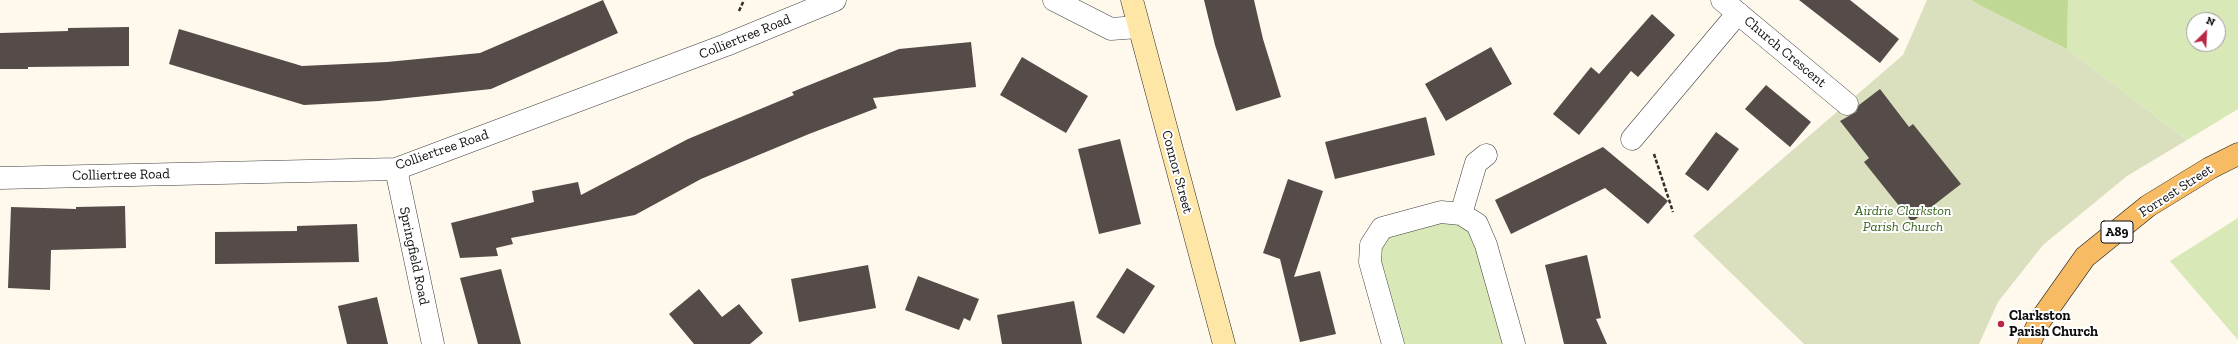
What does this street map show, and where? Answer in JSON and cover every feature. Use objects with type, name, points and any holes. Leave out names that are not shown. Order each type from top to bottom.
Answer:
[{"type":"main road","name":"Connor Street","points":[[1132,0],[1224,344]]},
{"type":"main road","name":"Forrest Street","points":[[2029,344],[2039,322],[2085,257],[2148,206],[2210,168],[2238,154]]},
{"type":"street","name":"Colliertree Road","points":[[0,178],[396,168],[726,45],[836,0]]},
{"type":"street","points":[[1054,0],[1111,29],[1138,27]]},
{"type":"street","points":[[1638,131],[1730,6]]},
{"type":"street","name":"Church Crescent","points":[[1730,6],[1847,104]]},
{"type":"street","points":[[1461,214],[1476,163],[1486,155]]},
{"type":"street","name":"Springfield Road","points":[[396,168],[433,344]]},
{"type":"street","points":[[1393,344],[1370,262],[1370,245],[1382,228],[1441,212],[1461,214],[1477,224],[1486,245],[1514,344]]},
{"type":"path","points":[[1638,131],[1673,212]]},
{"type":"green space","name":"Airdrie Clarkston Parish Church","points":[[1927,0],[1970,0],[2067,49],[2187,140],[2127,176],[2043,245],[1998,302],[1979,344],[1804,344],[1693,236],[1903,55]]},
{"type":"green space","points":[[1970,0],[2068,0],[2067,49],[1998,15]]},
{"type":"green space","points":[[2068,0],[2238,0],[2238,109],[2187,140],[2067,49]]},
{"type":"green space","points":[[1441,217],[1471,229],[1507,344],[1400,344],[1376,261],[1384,232]]},
{"type":"green space","points":[[2238,218],[2238,340],[2170,261]]},
{"type":"building","points":[[603,0],[618,33],[491,89],[379,101],[304,105],[169,64],[179,29],[302,66],[387,62],[480,53]]},
{"type":"building","points":[[1204,0],[1254,0],[1263,39],[1281,97],[1236,111],[1215,45]]},
{"type":"building","points":[[1799,0],[1850,0],[1899,39],[1880,63]]},
{"type":"building","points":[[1652,14],[1675,35],[1638,77],[1631,71],[1579,135],[1553,114],[1591,67],[1599,74]]},
{"type":"building","points":[[129,27],[129,66],[28,67],[28,69],[0,69],[0,33],[68,31],[68,28]]},
{"type":"building","points":[[971,42],[976,87],[873,98],[877,108],[809,134],[701,179],[635,215],[511,238],[513,244],[496,248],[498,256],[460,258],[451,223],[534,202],[532,191],[578,182],[581,195],[688,139],[794,95],[792,92],[899,49]]},
{"type":"building","points":[[1491,47],[1512,84],[1446,121],[1425,84]]},
{"type":"building","points":[[1022,57],[1088,96],[1066,133],[1000,95]]},
{"type":"building","points":[[1766,85],[1811,122],[1790,147],[1745,109]]},
{"type":"building","name":"Airdrie Clarkston Parish Church","points":[[1880,89],[1909,127],[1913,124],[1961,184],[1912,222],[1864,162],[1869,158],[1840,121],[1856,112],[1859,105]]},
{"type":"building","points":[[1426,117],[1435,155],[1335,179],[1325,142]]},
{"type":"building","points":[[1716,132],[1739,149],[1708,191],[1685,174]]},
{"type":"building","points":[[1120,139],[1141,224],[1099,234],[1078,149]]},
{"type":"building","points":[[1603,147],[1668,201],[1648,224],[1605,188],[1511,234],[1495,200]]},
{"type":"building","points":[[1288,179],[1323,191],[1294,277],[1320,271],[1336,334],[1300,342],[1280,259],[1263,253]]},
{"type":"building","points":[[125,206],[126,248],[51,250],[50,290],[8,288],[11,207],[76,209],[76,207]]},
{"type":"building","points":[[357,224],[359,262],[215,264],[215,232],[297,231],[297,226]]},
{"type":"building","points":[[1587,255],[1601,318],[1596,319],[1607,344],[1564,344],[1545,265]]},
{"type":"building","points":[[868,265],[876,308],[799,322],[791,279]]},
{"type":"building","points":[[1127,268],[1155,286],[1124,334],[1096,317]]},
{"type":"building","points":[[501,269],[521,344],[478,344],[460,278]]},
{"type":"building","points":[[918,276],[979,299],[970,321],[964,318],[959,330],[905,310]]},
{"type":"building","points":[[699,289],[722,317],[739,304],[763,333],[750,344],[694,344],[669,314]]},
{"type":"building","points":[[377,297],[388,344],[347,344],[338,306]]},
{"type":"building","points":[[1074,301],[1082,344],[1002,344],[997,315]]},
{"type":"place","name":"Clarkston Parish Church","points":[[2001,324]]}]
